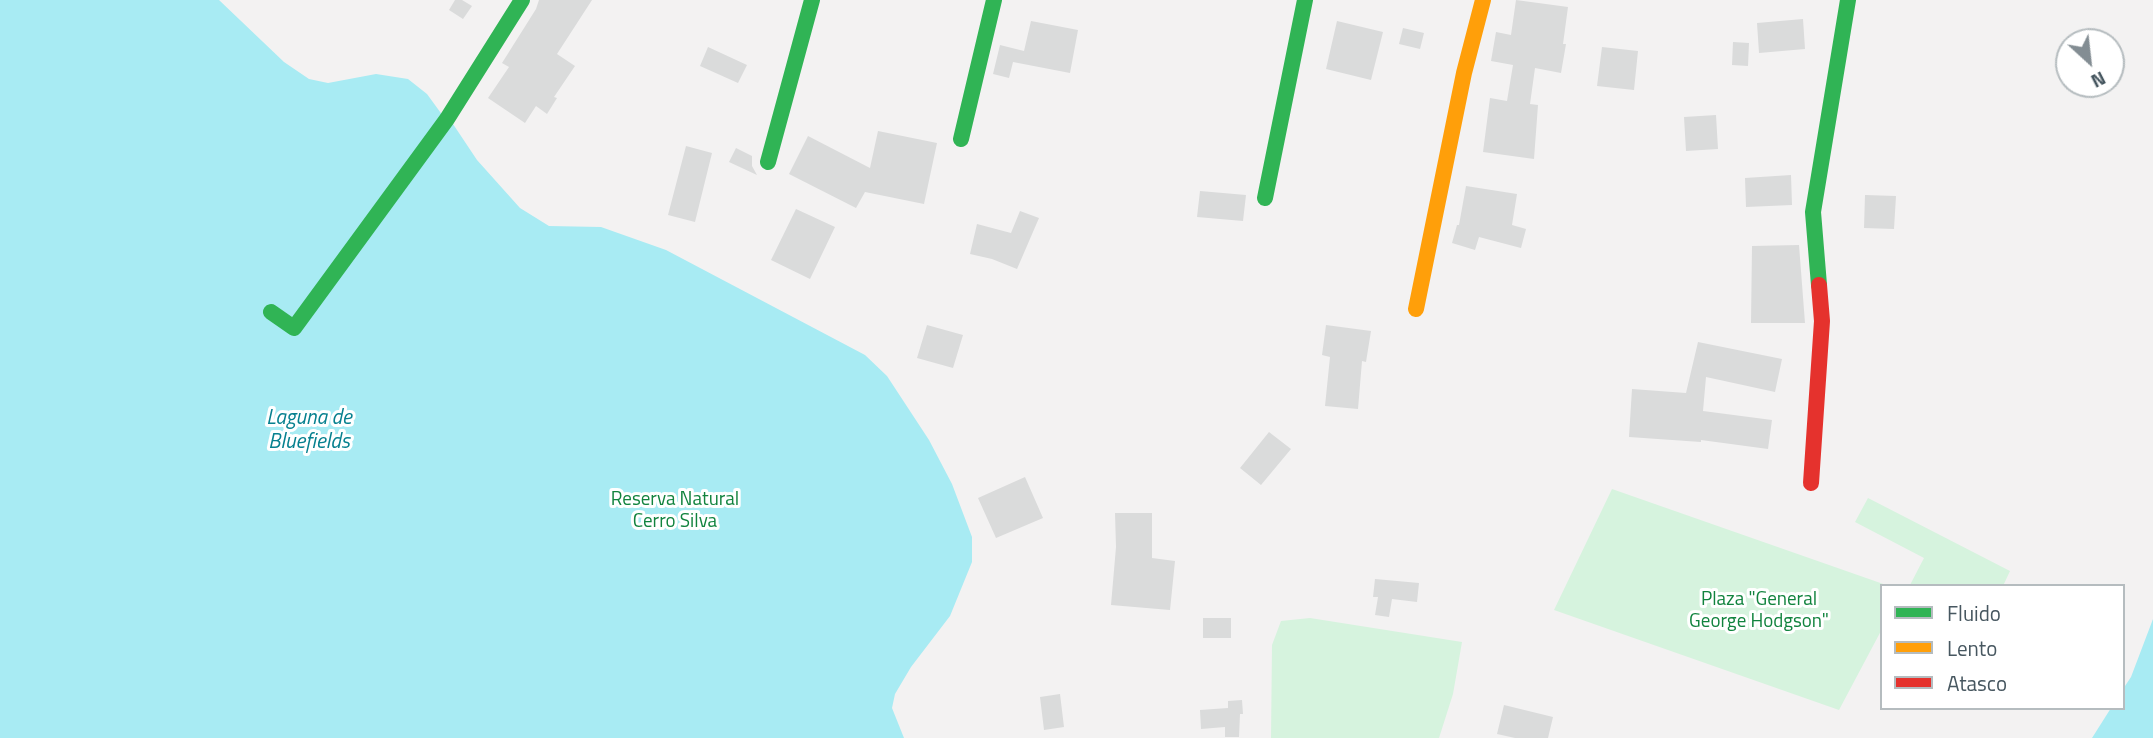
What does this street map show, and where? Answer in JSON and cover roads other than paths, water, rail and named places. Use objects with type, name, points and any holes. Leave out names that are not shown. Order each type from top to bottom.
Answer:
[{"type":"street","points":[[271,312],[294,328],[447,119],[523,0]]},
{"type":"street","points":[[768,162],[812,0]]},
{"type":"street","points":[[961,139],[994,0]]},
{"type":"street","points":[[1265,198],[1305,0]]},
{"type":"street","points":[[1416,309],[1464,73],[1483,0]]},
{"type":"street","points":[[1811,483],[1822,321],[1813,212],[1848,0]]},
{"type":"water","name":"Laguna de Bluefields","points":[[0,0],[219,0],[284,62],[309,79],[328,83],[376,74],[408,79],[427,94],[443,116],[451,121],[477,160],[520,208],[549,226],[601,227],[666,250],[865,355],[887,376],[929,440],[952,484],[972,537],[972,562],[950,616],[911,667],[895,694],[892,708],[904,738],[0,738]]},
{"type":"water","points":[[2153,619],[2153,738],[2092,738],[2110,710],[2125,710],[2125,686]]},
{"type":"park label","name":"Reserva Natural Cerro Silva","points":[[675,511]]},
{"type":"park label","name":"Plaza \"General George Hodgson\"","points":[[1759,611]]}]
